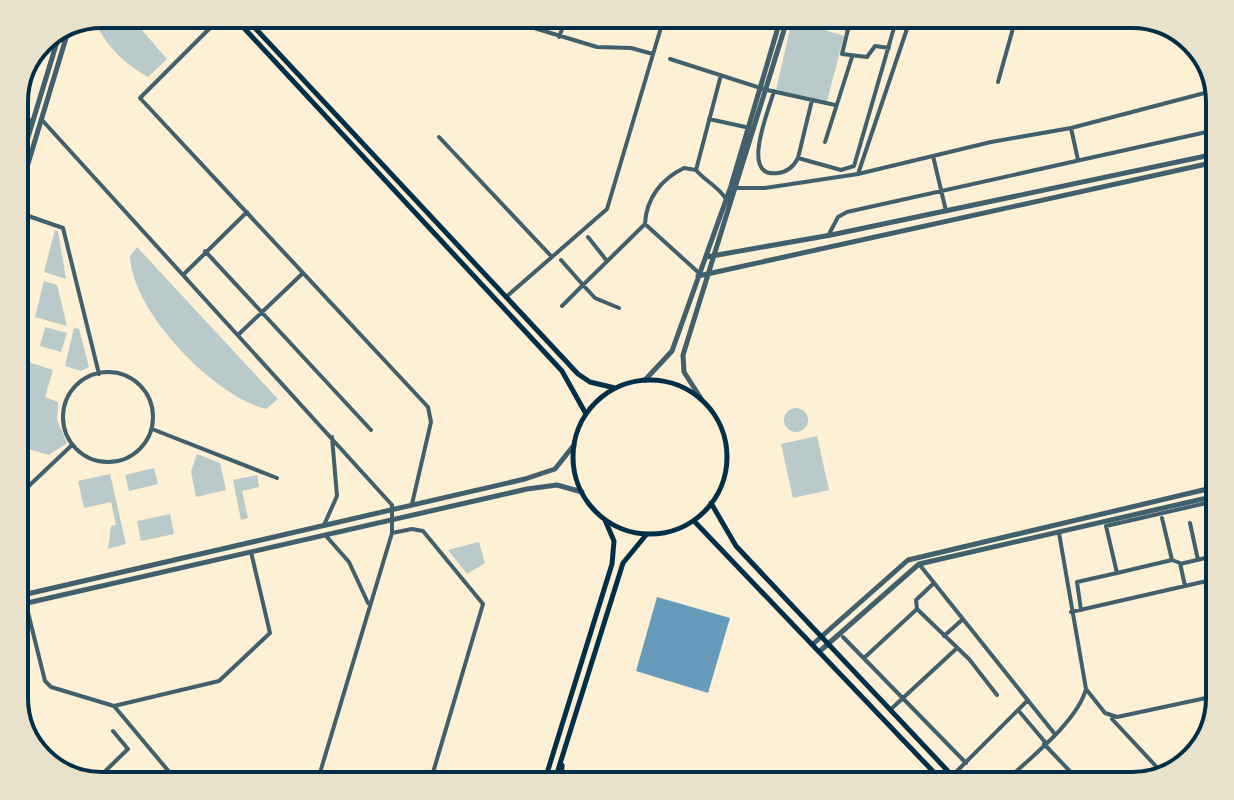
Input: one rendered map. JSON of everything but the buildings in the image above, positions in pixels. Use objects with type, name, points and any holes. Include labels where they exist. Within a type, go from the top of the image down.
[{"type":"main road","points":[[244,28],[562,371],[586,414]]},
{"type":"main road","points":[[255,28],[578,374],[590,382],[615,388]]},
{"type":"main road","points":[[547,772],[612,564],[614,541],[605,519],[582,492],[574,464],[574,445],[586,414],[615,388],[645,380],[672,383],[702,400],[721,428],[727,450],[722,483],[711,503],[694,521],[671,531],[647,534],[625,530],[605,519]]},
{"type":"main road","points":[[711,503],[736,546],[948,772]]},
{"type":"main road","points":[[694,521],[934,772]]},
{"type":"main road","points":[[557,772],[623,563],[632,547],[647,534]]},
{"type":"main road","points":[[561,760],[561,772]]},
{"type":"street","points":[[210,28],[140,98],[428,407],[431,422],[412,504]]},
{"type":"street","points":[[531,28],[597,47],[631,48],[653,54]]},
{"type":"street","points":[[559,37],[563,28]]},
{"type":"street","points":[[506,297],[607,209],[661,28]]},
{"type":"street","points":[[764,89],[779,28]]},
{"type":"street","points":[[702,400],[684,372],[683,355],[784,28]]},
{"type":"street","points":[[845,28],[848,29],[842,54],[867,57],[875,46],[889,48]]},
{"type":"street","points":[[798,158],[841,170],[854,166],[894,28]]},
{"type":"street","points":[[858,174],[907,28]]},
{"type":"street","points":[[998,82],[1013,28]]},
{"type":"street","points":[[28,163],[66,38]]},
{"type":"street","points":[[28,137],[56,44]]},
{"type":"street","points":[[825,142],[852,57]]},
{"type":"street","points":[[670,59],[764,89],[835,105]]},
{"type":"street","points":[[696,170],[721,75]]},
{"type":"street","points":[[774,91],[757,152],[762,171],[776,174],[793,166],[798,158],[812,100]]},
{"type":"street","points":[[738,188],[765,188],[858,174],[1071,128],[1205,93]]},
{"type":"street","points":[[28,122],[41,119]]},
{"type":"street","points":[[41,119],[388,498],[394,514],[392,533],[320,772]]},
{"type":"street","points":[[709,119],[752,129]]},
{"type":"street","points":[[1071,128],[1078,160]]},
{"type":"street","points":[[645,380],[672,351],[698,274],[729,201],[738,188],[752,129]]},
{"type":"street","points":[[828,236],[838,217],[847,212],[1206,132]]},
{"type":"street","points":[[439,137],[552,257]]},
{"type":"street","points":[[933,156],[946,211]]},
{"type":"street","points":[[706,257],[828,236],[1206,156]]},
{"type":"street","points":[[645,224],[698,274],[710,275],[1206,164]]},
{"type":"street","points":[[562,306],[645,224],[646,209],[662,184],[684,168],[696,170],[702,178],[721,188],[729,201]]},
{"type":"street","points":[[185,273],[247,212]]},
{"type":"street","points":[[28,215],[63,228],[99,374]]},
{"type":"street","points":[[588,237],[607,261]]},
{"type":"street","points":[[205,251],[371,430]]},
{"type":"street","points":[[561,260],[595,298],[619,308]]},
{"type":"street","points":[[239,334],[303,273]]},
{"type":"street","points":[[99,374],[119,374],[142,388],[152,407],[152,429],[140,450],[114,463],[90,459],[72,445],[65,431],[66,401],[82,381],[99,374]]},
{"type":"street","points":[[152,429],[277,478]]},
{"type":"street","points":[[323,527],[337,496],[332,436]]},
{"type":"street","points":[[28,487],[72,445]]},
{"type":"street","points":[[28,603],[327,537],[394,514],[412,504],[525,479],[555,469],[574,445]]},
{"type":"street","points":[[525,479],[527,489]]},
{"type":"street","points":[[28,594],[323,527],[527,489],[557,485],[582,492]]},
{"type":"street","points":[[813,644],[908,560],[1206,489]]},
{"type":"street","points":[[820,651],[919,564],[1206,498]]},
{"type":"street","points":[[1117,573],[1106,526],[1206,503]]},
{"type":"street","points":[[1162,518],[1172,560]]},
{"type":"street","points":[[1190,523],[1198,560]]},
{"type":"street","points":[[392,533],[423,531],[483,604],[433,772]]},
{"type":"street","points":[[1015,772],[1082,702],[1086,689],[1059,533]]},
{"type":"street","points":[[327,537],[349,562],[369,606]]},
{"type":"street","points":[[28,611],[45,681],[51,687],[114,706],[223,679],[270,633],[251,552]]},
{"type":"street","points":[[1081,610],[1077,582],[1172,560],[1180,564],[1206,558]]},
{"type":"street","points":[[919,564],[1054,733]]},
{"type":"street","points":[[1180,564],[1185,586]]},
{"type":"street","points":[[1071,612],[1206,581]]},
{"type":"street","points":[[934,583],[916,600],[917,609],[957,648],[997,695]]},
{"type":"street","points":[[864,658],[917,609]]},
{"type":"street","points":[[944,636],[963,619]]},
{"type":"street","points":[[843,637],[966,763]]},
{"type":"street","points":[[890,710],[957,648]]},
{"type":"street","points":[[1086,689],[1157,767]]},
{"type":"street","points":[[1110,717],[1206,698]]},
{"type":"street","points":[[956,772],[1028,700]]},
{"type":"street","points":[[114,706],[169,772]]},
{"type":"street","points":[[1018,710],[1071,772]]},
{"type":"street","points":[[104,772],[128,749],[113,731]]},
{"type":"shaded area","points":[[99,28],[140,28],[167,59],[148,77],[115,52]]},
{"type":"shaded area","points":[[790,28],[818,28],[844,36],[826,105],[776,90]]},
{"type":"shaded area","points":[[55,230],[58,231],[66,279],[44,272]]},
{"type":"shaded area","points":[[137,247],[278,399],[266,409],[245,401],[201,370],[179,349],[160,326],[134,278],[130,256]]},
{"type":"shaded area","points":[[44,281],[57,285],[67,326],[35,317]]},
{"type":"shaded area","points":[[45,327],[67,333],[61,352],[40,346]]},
{"type":"shaded area","points":[[74,328],[79,329],[89,367],[81,371],[65,366]]},
{"type":"shaded area","points":[[28,362],[53,370],[45,397],[58,402],[57,420],[67,443],[49,455],[28,449]]},
{"type":"shaded area","points":[[796,408],[805,411],[808,420],[805,429],[796,432],[787,429],[784,420],[787,411]]},
{"type":"shaded area","points":[[817,436],[829,490],[793,498],[781,444]]},
{"type":"shaded area","points":[[197,454],[220,463],[226,490],[196,497],[191,471]]},
{"type":"shaded area","points":[[154,468],[158,484],[129,491],[125,475]]},
{"type":"shaded area","points":[[110,474],[126,544],[108,549],[111,526],[116,525],[111,502],[84,508],[78,481]]},
{"type":"shaded area","points":[[257,475],[259,487],[242,491],[248,518],[241,520],[233,480]]},
{"type":"shaded area","points":[[170,514],[174,534],[141,541],[137,521]]},
{"type":"shaded area","points":[[479,542],[485,563],[467,574],[448,550]]},
{"type":"water","points":[[657,597],[730,618],[708,693],[636,671]]}]
